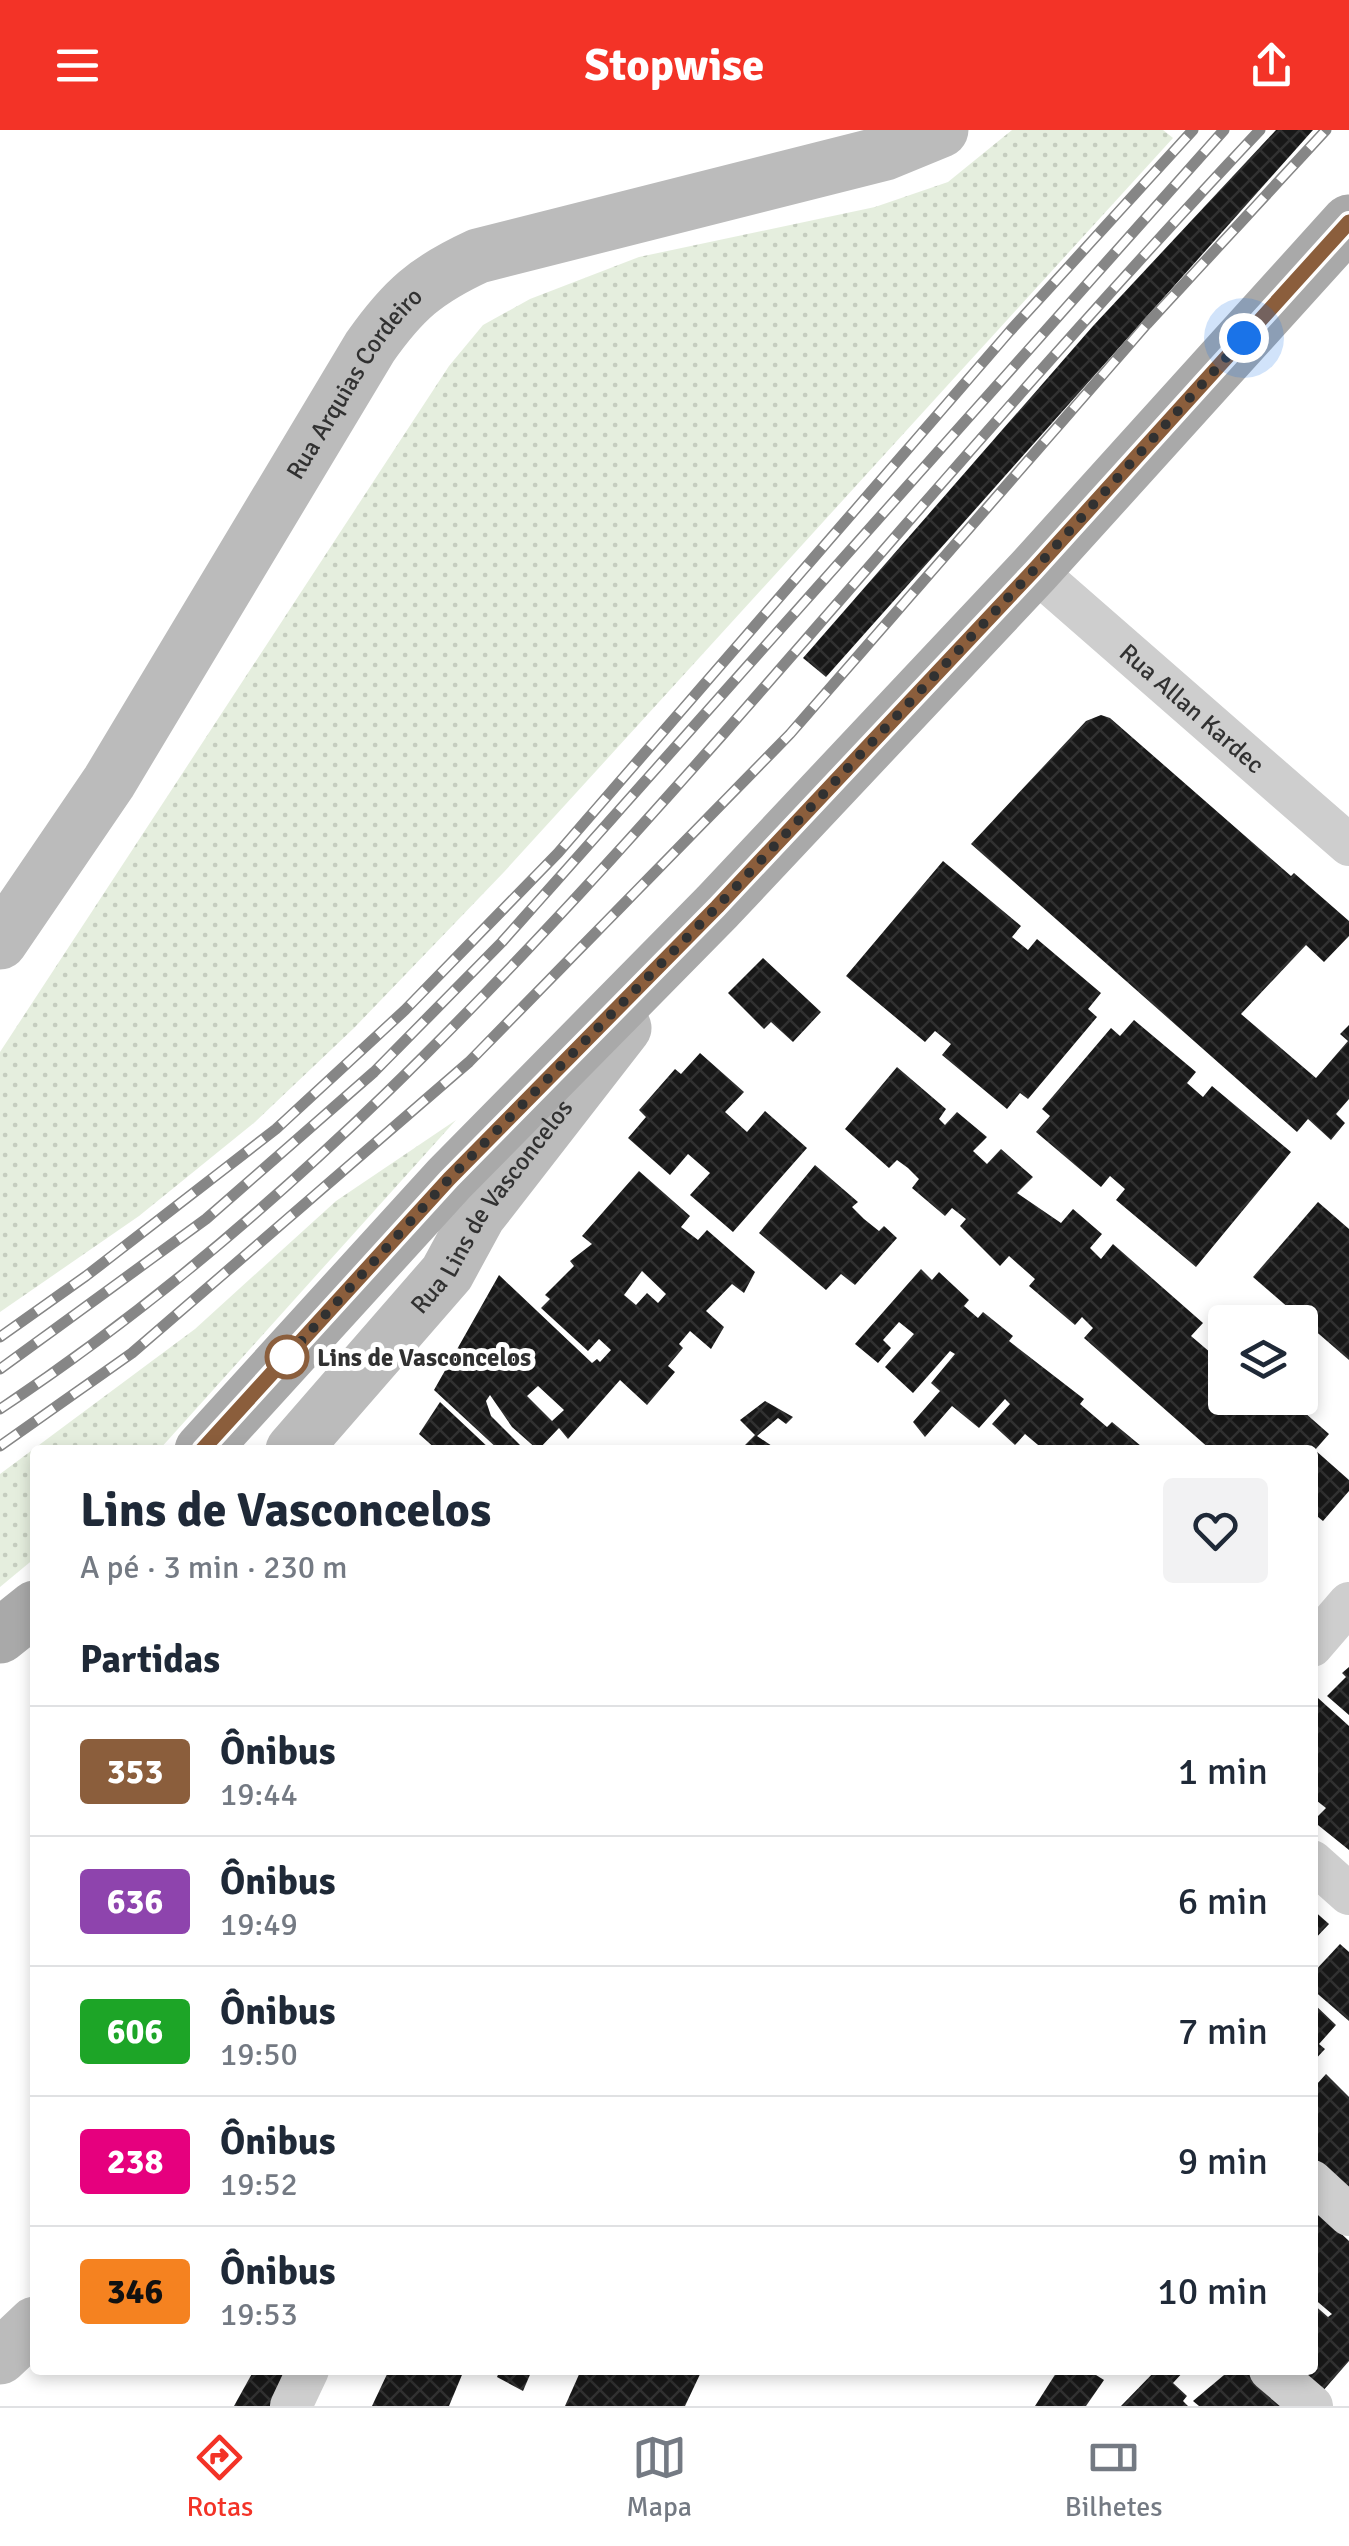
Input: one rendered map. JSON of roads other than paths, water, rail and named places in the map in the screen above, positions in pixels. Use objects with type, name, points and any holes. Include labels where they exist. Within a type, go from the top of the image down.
[{"type":"main road","name":"Rua Arquias Cordeiro","points":[[0,942],[108,782],[370,347],[394,312],[431,278],[478,256],[886,153],[941,130]]},
{"type":"main road","points":[[207,1445],[449,1179],[717,907],[1034,570],[1349,222]]},
{"type":"main road","name":"Rua Lins de Vasconcelos","points":[[297,1445],[447,1273],[478,1216],[717,907]]},
{"type":"main road","points":[[0,1636],[30,1612]]},
{"type":"main road","points":[[0,2357],[30,2329]]},
{"type":"street","name":"Rua Allan Kardec","points":[[1034,570],[1349,845]]},
{"type":"street","points":[[1318,1639],[1348,1605]]},
{"type":"street","points":[[1318,1866],[1349,1894]]},
{"type":"street","points":[[1318,2187],[1349,2214]]},
{"type":"street","points":[[291,2406],[306,2375]]},
{"type":"street","points":[[1276,2375],[1312,2406]]},
{"type":"railway","points":[[0,1337],[86,1276],[276,1129],[405,1010],[558,853],[1010,331],[1193,130]]},
{"type":"railway","points":[[0,1369],[206,1219],[374,1072],[502,942],[1224,130]]},
{"type":"railway","points":[[0,1409],[102,1337],[200,1260],[294,1179],[473,1007],[642,825],[1057,353],[1260,130]]},
{"type":"railway","points":[[0,1446],[132,1353],[469,1062],[790,734],[1147,324],[1326,130]]},
{"type":"place","name":"Lins de Vasconcelos","points":[[287,1357]]}]
